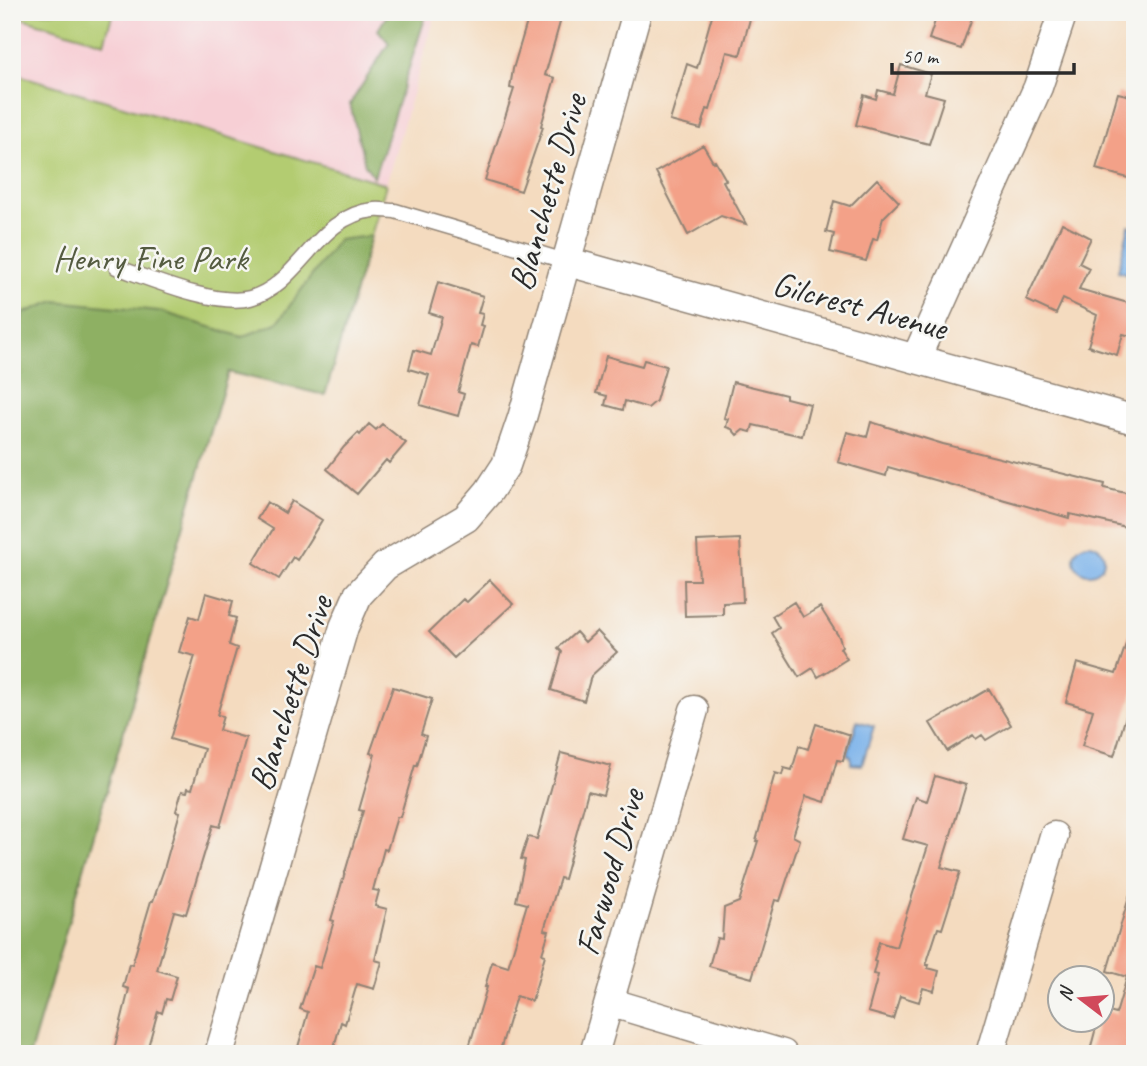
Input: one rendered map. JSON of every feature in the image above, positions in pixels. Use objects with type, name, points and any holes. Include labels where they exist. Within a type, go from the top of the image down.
[{"type":"street","name":"Blanchette Drive","points":[[219,1054],[344,627],[358,595],[385,566],[466,518],[506,465],[522,418],[637,12]]},
{"type":"street","points":[[916,358],[1038,87],[1063,12]]},
{"type":"street","name":"Gilcrest Avenue","points":[[565,261],[1135,420]]},
{"type":"street","name":"Farwood Drive","points":[[594,1054],[694,710]]},
{"type":"street","points":[[990,1054],[1054,836]]},
{"type":"street","points":[[609,1002],[783,1054]]},
{"type":"lane","points":[[116,267],[205,295],[249,299],[281,281],[321,237],[345,220],[372,210],[395,211],[565,261]]},
{"type":"shaded area","points":[[12,12],[436,12],[386,184],[12,73]]},
{"type":"green space","points":[[12,12],[113,12],[104,43],[12,15]]},
{"type":"green space","points":[[389,12],[427,12],[374,177],[365,165],[350,104],[389,43],[378,30]]},
{"type":"green space","name":"Henry Fine Park","points":[[12,73],[386,184],[325,395],[228,372],[30,1054],[12,1054]]},
{"type":"green space","name":"Henry Fine Park","points":[[371,236],[325,395],[228,372],[30,1054],[12,1054],[12,336],[24,313],[55,301],[159,311],[242,337],[277,323],[338,240]]},
{"type":"water","points":[[1129,226],[1135,228],[1135,276],[1118,271]]},
{"type":"water","points":[[1089,544],[1100,548],[1104,559],[1100,570],[1089,574],[1078,570],[1074,559],[1078,548]]},
{"type":"water","points":[[857,721],[874,726],[862,765],[851,764],[851,757],[847,755]]},
{"type":"building","points":[[530,12],[563,12],[545,75],[555,78],[541,126],[543,127],[521,191],[485,180],[514,89],[510,88],[513,69]]},
{"type":"building","points":[[713,12],[752,12],[740,55],[727,52],[710,110],[707,109],[701,129],[670,121],[687,64],[697,68]]},
{"type":"building","points":[[938,12],[974,12],[961,49],[929,39]]},
{"type":"building","points":[[901,65],[931,74],[925,93],[944,98],[929,144],[856,125],[864,95],[876,99],[878,90],[893,94]]},
{"type":"building","points":[[1118,93],[1135,97],[1135,180],[1096,169]]},
{"type":"building","points":[[703,145],[726,180],[723,181],[746,224],[721,216],[688,235],[656,172]]},
{"type":"building","points":[[877,179],[899,202],[883,218],[877,240],[873,239],[866,261],[830,252],[834,234],[826,232],[834,201],[850,206]]},
{"type":"building","points":[[1062,223],[1091,238],[1079,263],[1089,268],[1079,289],[1135,305],[1135,337],[1123,334],[1117,355],[1088,346],[1097,315],[1063,299],[1056,314],[1026,300]]},
{"type":"building","points":[[438,282],[483,296],[478,313],[483,314],[480,325],[484,326],[478,347],[471,345],[458,392],[464,394],[458,416],[420,405],[429,375],[409,369],[414,350],[431,355],[442,317],[429,313]]},
{"type":"building","points":[[606,356],[642,366],[644,360],[666,366],[656,401],[648,408],[625,401],[623,410],[605,405],[607,396],[596,393]]},
{"type":"building","points":[[733,382],[810,404],[802,436],[753,425],[751,432],[743,430],[737,435],[726,427],[728,419],[724,418]]},
{"type":"building","points":[[871,422],[943,444],[1105,484],[1104,488],[1134,495],[1126,527],[1070,514],[1069,518],[888,467],[886,476],[838,462],[847,432],[867,437]]},
{"type":"building","points":[[369,424],[376,430],[382,424],[406,443],[389,463],[386,460],[357,494],[327,469],[344,447]]},
{"type":"building","points":[[292,501],[322,520],[297,560],[293,557],[279,579],[253,563],[273,529],[257,519],[267,502],[285,513]]},
{"type":"building","points":[[740,539],[743,602],[723,603],[723,615],[685,616],[684,580],[699,580],[697,541]]},
{"type":"building","points":[[490,580],[513,604],[454,658],[429,632],[463,599],[467,602]]},
{"type":"building","points":[[206,593],[233,601],[229,616],[236,618],[229,645],[237,648],[217,715],[223,716],[219,730],[246,738],[220,827],[213,825],[186,914],[174,911],[157,970],[177,976],[170,1000],[166,999],[162,1013],[158,1011],[146,1054],[113,1054],[129,989],[123,987],[129,964],[132,965],[151,901],[164,869],[180,812],[176,811],[182,791],[192,789],[204,749],[170,739],[195,656],[179,652],[190,616],[199,619]]},
{"type":"building","points":[[794,602],[803,617],[820,607],[839,637],[842,646],[840,648],[847,659],[818,677],[813,668],[799,677],[772,633],[779,628],[772,616]]},
{"type":"building","points":[[1131,629],[1135,630],[1135,686],[1114,756],[1082,746],[1093,710],[1066,702],[1077,663],[1116,674]]},
{"type":"building","points":[[597,631],[617,652],[591,676],[584,701],[551,690],[562,652],[558,648],[576,632],[585,642]]},
{"type":"building","points":[[393,687],[432,699],[421,734],[426,736],[417,766],[415,765],[387,850],[384,849],[373,890],[379,891],[375,906],[387,909],[375,960],[382,962],[374,989],[357,984],[345,1024],[341,1022],[332,1054],[296,1054],[308,1012],[300,1009],[314,966],[320,968],[334,921],[331,920],[363,811],[359,810],[375,754],[370,753]]},
{"type":"building","points":[[989,689],[1011,725],[986,740],[982,735],[976,739],[973,735],[947,751],[930,723]]},
{"type":"building","points":[[816,724],[850,735],[843,761],[837,760],[825,802],[806,796],[793,836],[800,840],[780,901],[775,900],[752,978],[709,966],[717,938],[722,939],[724,908],[739,902],[775,773],[782,775],[784,768],[792,770],[799,746],[808,749]]},
{"type":"building","points":[[561,753],[611,766],[603,795],[588,791],[564,879],[560,878],[544,930],[549,931],[542,954],[545,955],[532,1001],[516,996],[499,1054],[467,1054],[492,962],[508,967],[527,904],[516,901],[525,860],[521,859],[528,837],[537,839]]},
{"type":"building","points":[[935,776],[966,785],[941,867],[960,872],[942,929],[938,928],[926,965],[939,971],[934,991],[923,988],[919,1002],[900,996],[893,1019],[868,1012],[878,975],[873,974],[874,961],[879,942],[896,947],[928,846],[903,839],[916,797],[927,801]]},
{"type":"building","points":[[1130,894],[1135,894],[1135,1054],[1089,1054],[1094,1034],[1116,1034],[1116,1014],[1127,977],[1116,974],[1116,964],[1109,964]]}]
